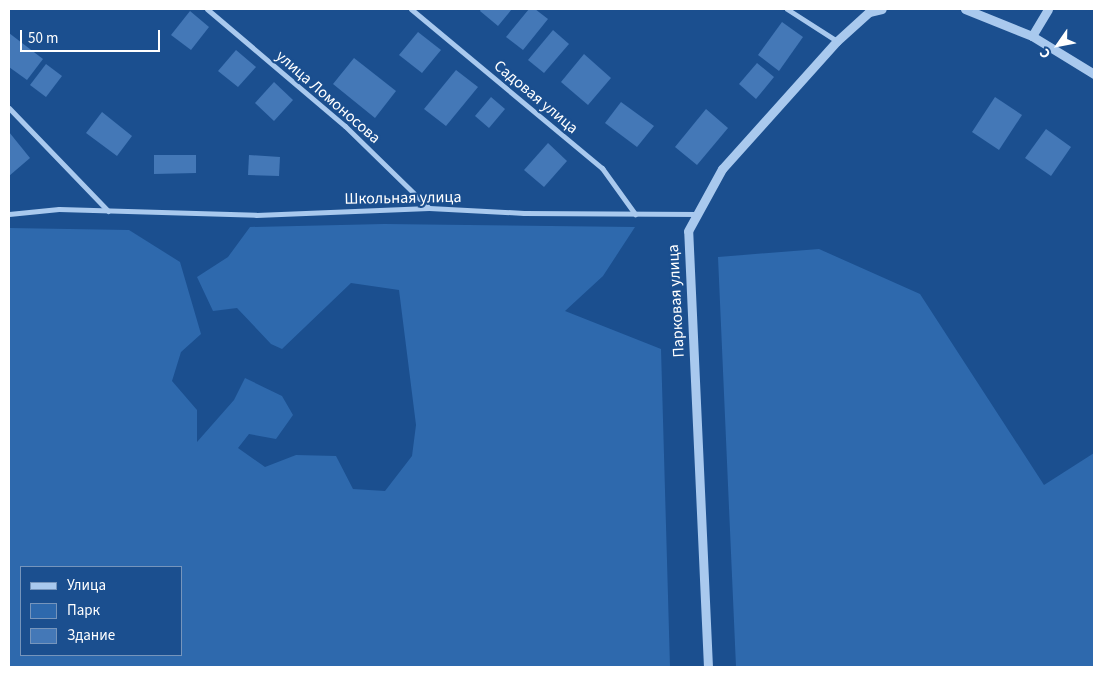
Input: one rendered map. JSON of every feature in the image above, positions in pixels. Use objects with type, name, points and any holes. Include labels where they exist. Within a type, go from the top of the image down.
[{"type":"street","name":"улица Ломоносова","points":[[207,9],[345,126],[429,208]]},
{"type":"street","name":"Садовая улица","points":[[411,9],[602,168],[635,214]]},
{"type":"street","points":[[787,9],[837,41]]},
{"type":"street","name":"Парковая улица","points":[[708,667],[688,231],[722,169],[837,41],[869,12],[882,9]]},
{"type":"street","points":[[965,9],[1032,36],[1094,74]]},
{"type":"street","points":[[1032,36],[1048,9]]},
{"type":"street","points":[[9,108],[108,211]]},
{"type":"street","name":"Школьная улица","points":[[9,214],[59,209],[256,215],[429,208],[524,213],[698,214]]},
{"type":"green space","points":[[384,224],[635,227],[603,276],[565,311],[661,349],[670,667],[9,667],[9,228],[129,230],[180,262],[201,334],[181,352],[172,381],[197,410],[197,442],[234,400],[245,378],[282,396],[293,415],[276,439],[249,434],[238,448],[265,467],[296,455],[336,456],[353,489],[385,491],[412,456],[416,425],[399,290],[351,283],[282,349],[271,344],[237,308],[213,311],[197,277],[228,257],[250,227]]},
{"type":"green space","points":[[819,249],[920,294],[1044,485],[1094,453],[1094,667],[736,667],[718,257]]},
{"type":"building","points":[[481,9],[512,9],[498,26],[480,11]]},
{"type":"building","points":[[529,9],[535,9],[548,19],[523,50],[506,37]]},
{"type":"building","points":[[190,11],[209,27],[191,50],[171,35]]},
{"type":"building","points":[[782,22],[803,37],[779,71],[758,55]]},
{"type":"building","points":[[553,30],[569,44],[544,73],[528,60]]},
{"type":"building","points":[[418,32],[441,50],[422,73],[399,55]]},
{"type":"building","points":[[9,33],[43,59],[27,80],[9,67]]},
{"type":"building","points":[[236,50],[256,67],[238,87],[218,71]]},
{"type":"building","points":[[584,54],[611,78],[588,105],[561,82]]},
{"type":"building","points":[[354,58],[396,91],[375,118],[333,84]]},
{"type":"building","points":[[757,63],[774,77],[756,99],[739,84]]},
{"type":"building","points":[[46,64],[62,76],[46,97],[30,85]]},
{"type":"building","points":[[456,70],[478,87],[446,126],[424,109]]},
{"type":"building","points":[[274,82],[293,100],[274,121],[255,103]]},
{"type":"building","points":[[491,97],[505,109],[489,128],[475,116]]},
{"type":"building","points":[[995,97],[1022,115],[999,150],[972,132]]},
{"type":"building","points":[[621,102],[654,126],[637,147],[605,123]]},
{"type":"building","points":[[706,109],[728,128],[697,165],[675,147]]},
{"type":"building","points":[[102,112],[132,136],[117,156],[86,133]]},
{"type":"building","points":[[1046,129],[1071,147],[1051,176],[1025,158]]},
{"type":"building","points":[[9,132],[30,158],[9,176]]},
{"type":"building","points":[[548,143],[567,161],[544,187],[524,170]]},
{"type":"building","points":[[154,155],[196,155],[196,173],[154,174]]},
{"type":"building","points":[[249,155],[280,157],[279,176],[248,175]]}]
